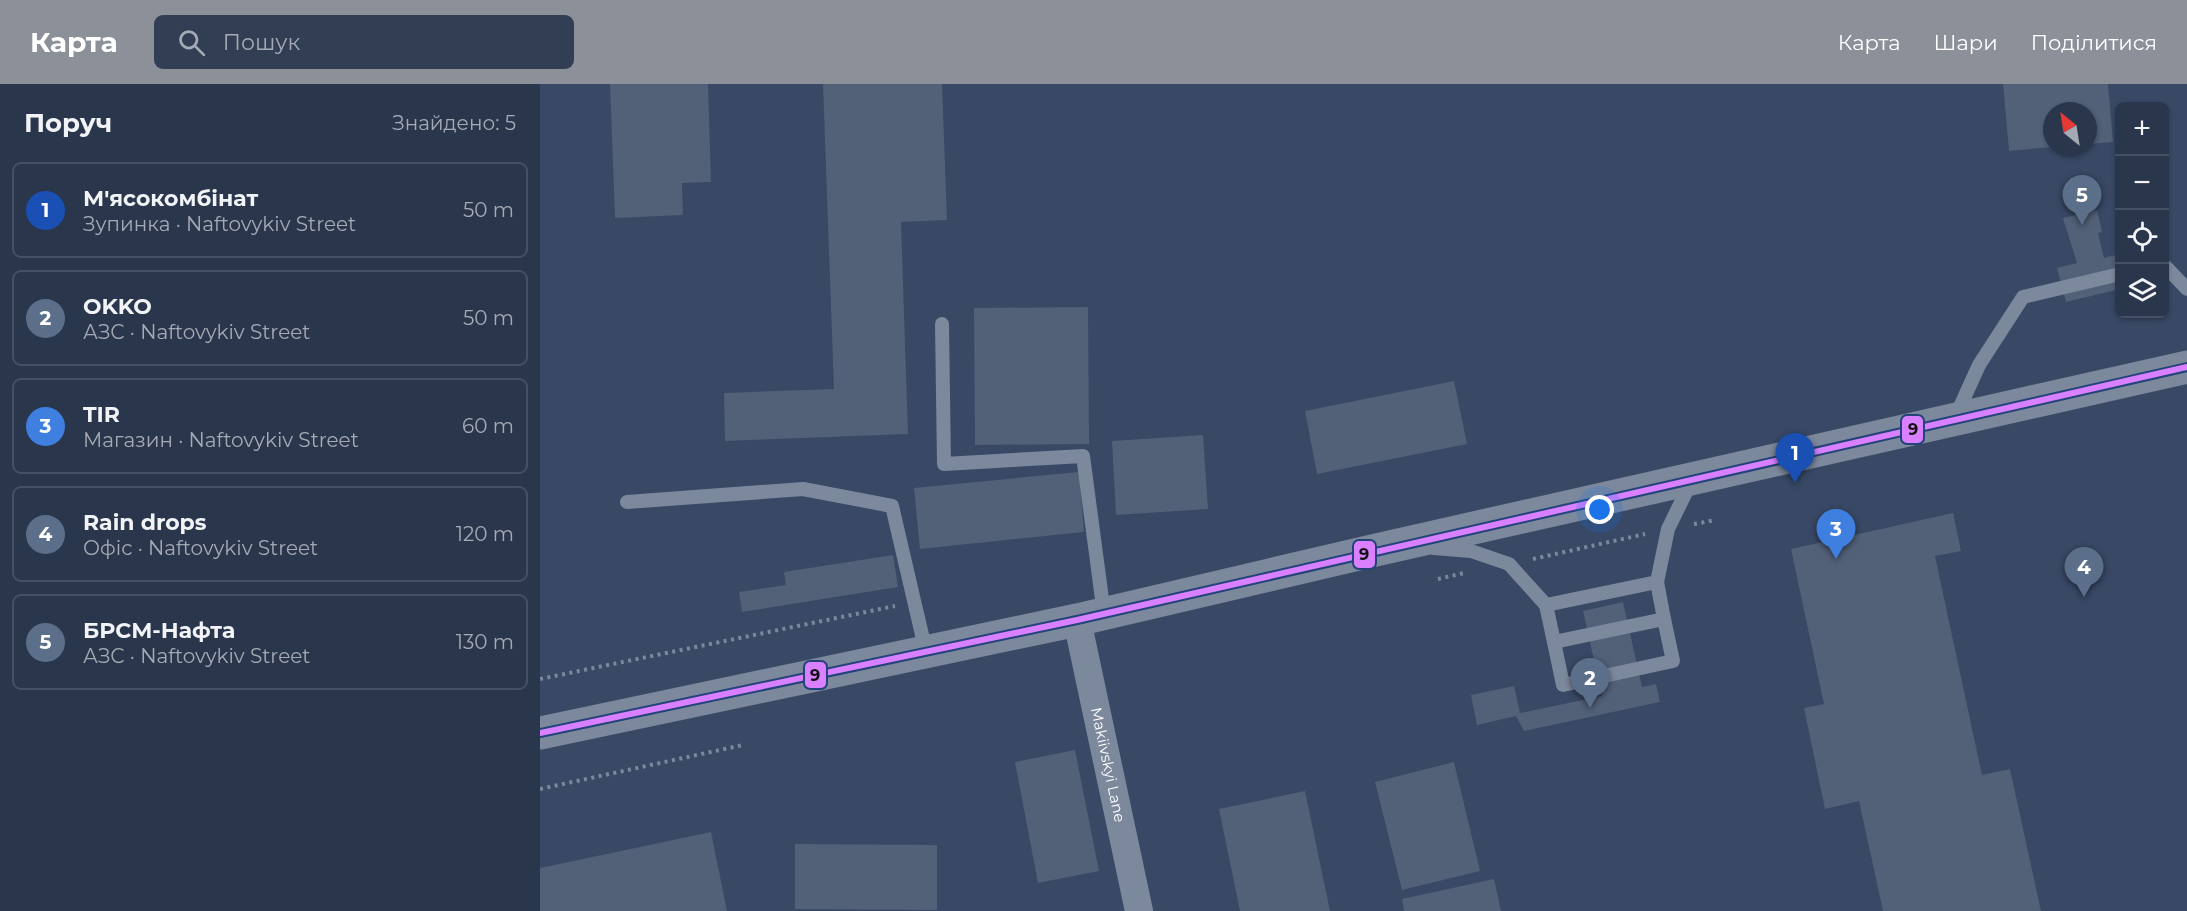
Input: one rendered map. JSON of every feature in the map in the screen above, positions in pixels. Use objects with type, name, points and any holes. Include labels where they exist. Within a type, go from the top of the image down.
[{"type":"street","points":[[540,733],[1090,617],[2187,368]]},
{"type":"street","name":"Makiivskyi Lane","points":[[1090,617],[1139,911]]},
{"type":"lane","points":[[2169,270],[2187,289]]},
{"type":"lane","points":[[1955,419],[1979,365],[2023,297],[2115,275]]},
{"type":"lane","points":[[942,324],[945,464],[1083,456],[1090,617]]},
{"type":"lane","points":[[1396,546],[1471,551],[1509,564],[1546,605],[1563,685],[1672,661],[1657,582],[1668,530],[1692,479]]},
{"type":"lane","points":[[627,502],[803,489],[892,506],[926,652]]},
{"type":"lane","points":[[1546,605],[1657,582]]},
{"type":"lane","points":[[1554,642],[1664,619]]},
{"type":"path","points":[[1438,579],[1716,520]]},
{"type":"path","points":[[540,679],[915,602]]},
{"type":"path","points":[[540,789],[743,746]]},
{"type":"building","points":[[610,84],[708,84],[711,182],[682,183],[683,215],[615,218]]},
{"type":"building","points":[[823,84],[942,84],[947,220],[901,222],[908,434],[725,441],[724,393],[834,389]]},
{"type":"building","points":[[2003,84],[2108,84],[2113,142],[2097,143],[2097,102],[2043,102],[2043,148],[2009,151]]},
{"type":"building","points":[[2097,210],[2102,232],[2098,233],[2104,258],[2115,255],[2115,290],[2066,302],[2057,268],[2077,263],[2063,218]]},
{"type":"building","points":[[1088,307],[1089,444],[975,445],[974,308]]},
{"type":"building","points":[[1454,381],[1467,444],[1317,474],[1305,411]]},
{"type":"building","points":[[1203,435],[1208,509],[1116,515],[1112,441]]},
{"type":"building","points":[[1079,472],[1084,532],[920,549],[914,488]]},
{"type":"building","points":[[1953,513],[1961,551],[1935,556],[1982,775],[2010,769],[2041,911],[1883,911],[1859,801],[1825,809],[1804,708],[1824,704],[1791,549]]},
{"type":"building","points":[[893,555],[898,587],[742,612],[739,592],[786,585],[784,572]]},
{"type":"building","points":[[1623,602],[1642,687],[1656,684],[1660,702],[1524,731],[1516,716],[1477,725],[1471,695],[1514,686],[1520,713],[1602,696],[1583,611]]},
{"type":"building","points":[[1075,750],[1099,871],[1038,883],[1015,762]]},
{"type":"building","points":[[1454,762],[1480,871],[1402,890],[1375,782]]},
{"type":"building","points":[[1305,791],[1330,911],[1240,911],[1219,809]]},
{"type":"building","points":[[711,832],[727,911],[540,911],[540,868]]},
{"type":"building","points":[[795,844],[937,845],[937,910],[795,909]]},
{"type":"building","points":[[1494,879],[1501,911],[1404,911],[1402,899]]},
{"type":"transit line","name":"9","points":[[540,733],[1077,620],[2187,367]]},
{"type":"place","name":"БРСМ-Нафта","points":[[2082,225]]},
{"type":"place","name":"М'ясокомбінат","points":[[1795,483]]},
{"type":"place","name":"TIR","points":[[1836,559]]},
{"type":"place","name":"Rain drops","points":[[2084,597]]},
{"type":"place","name":"OKKO","points":[[1590,708]]}]
